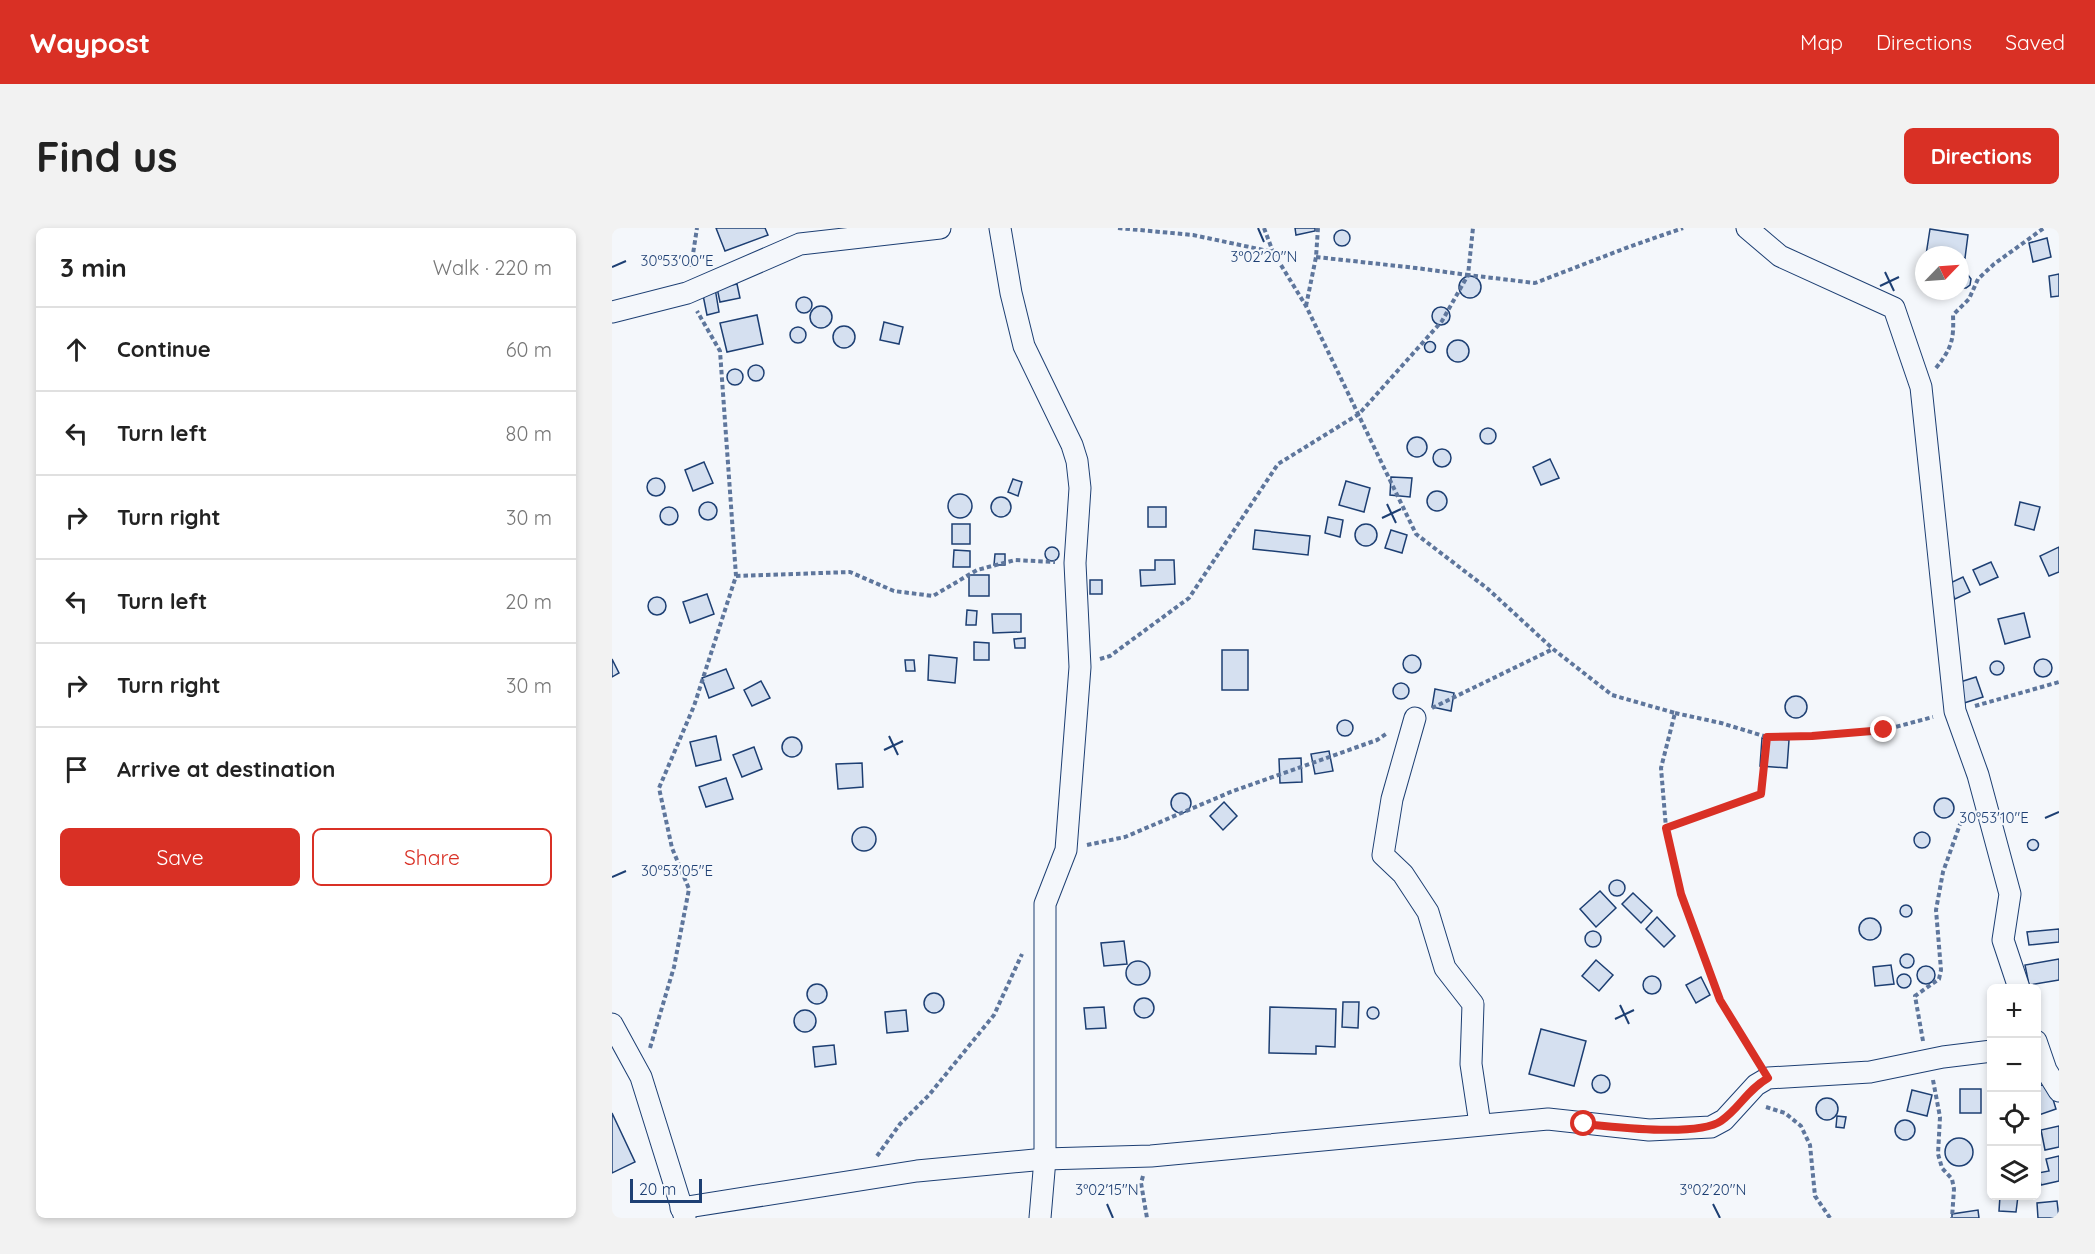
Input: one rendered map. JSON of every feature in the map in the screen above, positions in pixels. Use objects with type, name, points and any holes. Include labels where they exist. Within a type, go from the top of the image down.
[{"type":"street","points":[[612,312],[687,293],[800,244],[940,228]]},
{"type":"street","points":[[1000,228],[1011,293],[1024,346],[1072,445],[1077,461],[1080,488],[1075,563],[1080,667],[1066,850],[1045,904],[1045,1159],[1040,1218]]},
{"type":"street","points":[[1747,228],[1780,256],[1894,308],[1921,387],[1955,711],[1978,775],[2010,894],[2003,940],[2018,984]]},
{"type":"street","points":[[1415,718],[1392,800],[1383,855],[1403,874],[1428,912],[1445,968],[1473,1004],[1471,1064],[1480,1125]]},
{"type":"street","points":[[612,1024],[641,1077],[684,1215],[917,1171],[1045,1159],[1151,1156],[1548,1119],[1649,1130],[1711,1127],[1724,1120],[1756,1085],[1768,1078],[1870,1072],[1927,1060],[1987,1052]]},
{"type":"street","points":[[2041,1067],[2059,1091]]},
{"type":"path","points":[[641,1077],[674,967],[689,889],[672,848],[659,788],[694,706],[735,576],[720,351],[687,293],[697,228]]},
{"type":"path","points":[[1118,228],[1193,235],[1273,252]]},
{"type":"path","points":[[1264,228],[1273,252],[1306,306],[1416,534],[1488,590],[1553,649],[1612,695],[1767,737],[1812,736],[1884,730],[2059,682]]},
{"type":"path","points":[[1306,306],[1316,257],[1318,228]]},
{"type":"path","points":[[1080,667],[1110,656],[1190,598],[1278,464],[1359,414],[1442,321],[1468,276],[1473,228]]},
{"type":"path","points":[[1316,257],[1534,284],[1683,228]]},
{"type":"path","points":[[1921,387],[1944,358],[1954,338],[1953,315],[1969,299],[1978,279],[1994,264],[2044,228]]},
{"type":"path","points":[[735,576],[850,572],[894,591],[933,596],[977,570],[1015,560],[1075,563]]},
{"type":"path","points":[[1066,850],[1125,837],[1233,791],[1377,740],[1415,718],[1553,649]]},
{"type":"path","points":[[1675,713],[1660,768],[1666,828],[1681,894],[1720,1000],[1768,1078]]},
{"type":"path","points":[[1666,828],[1761,794],[1767,737]]},
{"type":"path","points":[[1952,1218],[1954,1189],[1952,1179],[1942,1168],[1938,1154],[1940,1117],[1937,1096],[1915,1008],[1915,996],[1939,979],[1941,970],[1936,910],[1943,872],[1978,775]]},
{"type":"path","points":[[859,1181],[900,1124],[929,1095],[994,1016],[1026,945]]},
{"type":"path","points":[[1765,1107],[1785,1113],[1801,1126],[1810,1144],[1815,1196],[1830,1218]]},
{"type":"path","points":[[1147,1218],[1140,1183],[1151,1156]]},
{"type":"building","points":[[716,228],[765,228],[768,235],[725,251]]},
{"type":"building","points":[[1295,228],[1315,228],[1315,231],[1296,235]]},
{"type":"building","points":[[1930,229],[1968,235],[1967,246],[1927,246]]},
{"type":"building","points":[[1339,230],[1345,230],[1350,238],[1348,244],[1339,246],[1334,241],[1334,235]]},
{"type":"building","points":[[2047,238],[2051,257],[2033,262],[2029,243]]},
{"type":"building","points":[[2059,274],[2059,296],[2051,297],[2049,276]]},
{"type":"building","points":[[1470,276],[1478,279],[1481,287],[1478,295],[1470,298],[1462,295],[1459,287],[1462,279]]},
{"type":"building","points":[[737,284],[740,298],[720,302],[717,288]]},
{"type":"building","points":[[715,288],[719,312],[707,315],[702,290]]},
{"type":"building","points":[[804,297],[812,305],[804,313],[796,305]]},
{"type":"building","points":[[821,306],[829,309],[832,317],[829,325],[821,328],[813,325],[810,317],[813,309]]},
{"type":"building","points":[[1441,307],[1447,310],[1450,316],[1447,322],[1441,325],[1435,322],[1432,316],[1435,310]]},
{"type":"building","points":[[757,315],[763,344],[727,352],[720,323]]},
{"type":"building","points":[[884,322],[903,327],[899,344],[880,340]]},
{"type":"building","points":[[844,326],[852,329],[855,337],[852,345],[844,348],[836,345],[833,337],[836,329]]},
{"type":"building","points":[[795,327],[801,327],[806,335],[804,341],[795,343],[790,338],[790,332]]},
{"type":"building","points":[[1458,340],[1468,347],[1469,351],[1462,361],[1458,362],[1448,355],[1447,351],[1454,341]]},
{"type":"building","points":[[1430,341],[1436,347],[1430,353],[1424,347]]},
{"type":"building","points":[[756,365],[764,373],[756,381],[748,373]]},
{"type":"building","points":[[735,369],[743,377],[735,385],[727,377]]},
{"type":"building","points":[[1485,428],[1491,428],[1496,436],[1494,442],[1485,444],[1480,439],[1480,433]]},
{"type":"building","points":[[1413,437],[1421,437],[1427,443],[1427,451],[1421,457],[1413,457],[1407,451],[1407,443]]},
{"type":"building","points":[[1442,449],[1448,452],[1451,458],[1448,464],[1442,467],[1436,464],[1433,458],[1436,452]]},
{"type":"building","points":[[1550,459],[1559,478],[1541,485],[1533,467]]},
{"type":"building","points":[[704,462],[713,483],[693,491],[685,470]]},
{"type":"building","points":[[1391,477],[1412,478],[1410,497],[1390,495]]},
{"type":"building","points":[[656,478],[662,481],[665,487],[662,493],[656,496],[650,493],[647,487],[650,481]]},
{"type":"building","points":[[1013,479],[1022,482],[1018,496],[1008,492]]},
{"type":"building","points":[[1346,481],[1370,488],[1364,512],[1339,505]]},
{"type":"building","points":[[1437,491],[1444,494],[1447,501],[1444,508],[1437,511],[1430,508],[1427,501],[1430,494]]},
{"type":"building","points":[[960,494],[965,495],[971,501],[971,511],[965,517],[960,518],[955,517],[949,511],[948,506],[949,501],[955,495]]},
{"type":"building","points":[[1001,497],[1008,500],[1011,507],[1008,514],[1001,517],[994,514],[991,507],[994,500]]},
{"type":"building","points":[[708,502],[714,505],[717,511],[714,517],[708,520],[702,517],[699,511],[702,505]]},
{"type":"building","points":[[2020,502],[2040,507],[2034,530],[2015,525]]},
{"type":"building","points":[[669,507],[675,510],[678,516],[675,522],[669,525],[663,522],[660,516],[663,510]]},
{"type":"building","points":[[1148,507],[1166,507],[1166,527],[1148,527]]},
{"type":"building","points":[[1328,517],[1343,520],[1340,537],[1325,533]]},
{"type":"building","points":[[952,524],[970,524],[970,544],[952,544]]},
{"type":"building","points":[[1362,524],[1370,524],[1377,531],[1377,539],[1370,546],[1362,546],[1355,539],[1355,531]]},
{"type":"building","points":[[1255,530],[1310,536],[1308,555],[1253,549]]},
{"type":"building","points":[[1391,530],[1407,535],[1402,553],[1385,548]]},
{"type":"building","points":[[1049,547],[1055,547],[1059,554],[1055,561],[1049,561],[1045,557],[1045,551]]},
{"type":"building","points":[[2059,547],[2059,572],[2049,576],[2040,556]]},
{"type":"building","points":[[954,550],[970,551],[970,567],[953,567]]},
{"type":"building","points":[[995,554],[1005,554],[1005,565],[994,565]]},
{"type":"building","points":[[1155,560],[1174,560],[1175,584],[1141,586],[1140,570],[1155,570]]},
{"type":"building","points":[[1991,562],[1998,577],[1980,585],[1973,570]]},
{"type":"building","points":[[969,575],[989,575],[989,596],[969,596]]},
{"type":"building","points":[[1963,577],[1970,592],[1955,599],[1948,584]]},
{"type":"building","points":[[1090,580],[1102,580],[1102,594],[1090,594]]},
{"type":"building","points":[[707,594],[714,614],[690,623],[683,602]]},
{"type":"building","points":[[657,597],[663,600],[666,606],[663,612],[657,615],[651,612],[648,606],[651,600]]},
{"type":"building","points":[[967,610],[977,611],[976,625],[966,625]]},
{"type":"building","points":[[2024,613],[2030,637],[2005,644],[1998,619]]},
{"type":"building","points":[[992,614],[1021,614],[1021,632],[993,633]]},
{"type":"building","points":[[1025,638],[1025,648],[1015,648],[1014,639]]},
{"type":"building","points":[[974,642],[989,643],[989,660],[974,660]]},
{"type":"building","points":[[1222,650],[1248,650],[1248,690],[1222,690]]},
{"type":"building","points":[[929,655],[957,658],[955,683],[928,680]]},
{"type":"building","points":[[1412,655],[1418,658],[1421,664],[1418,670],[1412,673],[1406,670],[1403,664],[1406,658]]},
{"type":"building","points":[[612,659],[619,673],[612,677]]},
{"type":"building","points":[[2043,659],[2049,662],[2052,668],[2049,674],[2043,677],[2037,674],[2034,668],[2037,662]]},
{"type":"building","points":[[905,660],[914,660],[915,671],[906,671]]},
{"type":"building","points":[[1997,661],[2002,663],[2004,668],[2002,673],[1997,675],[1992,673],[1990,668],[1992,663]]},
{"type":"building","points":[[726,669],[734,688],[709,698],[702,678]]},
{"type":"building","points":[[1976,677],[1983,697],[1964,703],[1957,683]]},
{"type":"building","points":[[761,681],[770,698],[752,706],[744,690]]},
{"type":"building","points":[[1398,683],[1404,683],[1409,691],[1407,697],[1398,699],[1393,694],[1393,688]]},
{"type":"building","points":[[1435,689],[1454,693],[1451,711],[1432,707]]},
{"type":"building","points":[[1796,696],[1804,699],[1807,707],[1804,715],[1796,718],[1788,715],[1785,707],[1788,699]]},
{"type":"building","points":[[1342,720],[1348,720],[1353,728],[1351,734],[1342,736],[1337,731],[1337,725]]},
{"type":"building","points":[[716,736],[721,760],[696,766],[690,742]]},
{"type":"building","points":[[792,737],[799,740],[802,747],[799,754],[792,757],[785,754],[782,747],[785,740]]},
{"type":"building","points":[[1762,738],[1789,740],[1787,768],[1760,766]]},
{"type":"building","points":[[754,747],[762,769],[742,777],[733,755]]},
{"type":"building","points":[[1329,751],[1333,771],[1315,774],[1311,754]]},
{"type":"building","points":[[1301,758],[1302,782],[1280,783],[1279,759]]},
{"type":"building","points":[[862,763],[863,787],[838,789],[836,764]]},
{"type":"building","points":[[726,778],[733,799],[706,807],[699,787]]},
{"type":"building","points":[[1181,793],[1188,796],[1191,803],[1188,810],[1181,813],[1174,810],[1171,803],[1174,796]]},
{"type":"building","points":[[1944,798],[1951,801],[1954,808],[1951,815],[1944,818],[1937,815],[1934,808],[1937,801]]},
{"type":"building","points":[[1224,802],[1237,816],[1223,830],[1210,816]]},
{"type":"building","points":[[864,827],[872,831],[876,839],[872,847],[864,851],[856,847],[852,839],[856,831]]},
{"type":"building","points":[[1919,832],[1925,832],[1930,840],[1928,846],[1919,848],[1914,843],[1914,837]]},
{"type":"building","points":[[2033,839],[2039,845],[2033,851],[2027,845]]},
{"type":"building","points":[[1614,880],[1620,880],[1625,888],[1623,894],[1614,896],[1609,891],[1609,885]]},
{"type":"building","points":[[1600,891],[1616,908],[1596,927],[1580,909]]},
{"type":"building","points":[[1633,893],[1652,911],[1641,923],[1622,904]]},
{"type":"building","points":[[1908,905],[1912,911],[1908,917],[1904,917],[1900,909]]},
{"type":"building","points":[[1657,917],[1675,936],[1664,947],[1646,929]]},
{"type":"building","points":[[1870,918],[1878,921],[1881,929],[1878,937],[1870,940],[1862,937],[1859,929],[1862,921]]},
{"type":"building","points":[[2059,929],[2059,942],[2029,945],[2027,932]]},
{"type":"building","points":[[1593,931],[1599,933],[1601,939],[1599,945],[1593,947],[1587,945],[1585,939],[1587,933]]},
{"type":"building","points":[[1124,941],[1127,964],[1104,966],[1101,943]]},
{"type":"building","points":[[1904,954],[1910,954],[1914,961],[1910,968],[1904,968],[1900,964],[1900,958]]},
{"type":"building","points":[[2059,959],[2059,980],[2029,984],[2025,965]]},
{"type":"building","points":[[1596,960],[1613,975],[1599,991],[1582,976]]},
{"type":"building","points":[[1138,961],[1143,962],[1149,968],[1149,978],[1143,984],[1138,985],[1133,984],[1127,978],[1126,973],[1127,968],[1133,962]]},
{"type":"building","points":[[1891,965],[1894,984],[1875,986],[1873,967]]},
{"type":"building","points":[[1926,966],[1932,969],[1935,975],[1932,981],[1926,984],[1920,981],[1917,975],[1920,969]]},
{"type":"building","points":[[1904,974],[1909,976],[1911,981],[1909,986],[1904,988],[1899,986],[1897,981],[1899,976]]},
{"type":"building","points":[[1652,976],[1658,979],[1661,985],[1658,991],[1652,994],[1646,991],[1643,985],[1646,979]]},
{"type":"building","points":[[1701,977],[1710,995],[1696,1003],[1686,985]]},
{"type":"building","points":[[817,984],[824,987],[827,994],[824,1001],[817,1004],[810,1001],[807,994],[810,987]]},
{"type":"building","points":[[934,993],[941,996],[944,1003],[941,1010],[934,1013],[927,1010],[924,1003],[927,996]]},
{"type":"building","points":[[1144,998],[1151,1001],[1154,1008],[1151,1015],[1144,1018],[1137,1015],[1134,1008],[1137,1001]]},
{"type":"building","points":[[1343,1002],[1359,1002],[1358,1028],[1342,1027]]},
{"type":"building","points":[[1104,1007],[1106,1028],[1086,1029],[1084,1008]]},
{"type":"building","points":[[1270,1007],[1336,1009],[1335,1047],[1316,1046],[1316,1054],[1269,1053]]},
{"type":"building","points":[[1375,1007],[1378,1008],[1378,1018],[1371,1019],[1368,1018],[1367,1011],[1368,1008]]},
{"type":"building","points":[[805,1010],[813,1013],[816,1021],[813,1029],[805,1032],[797,1029],[794,1021],[797,1013]]},
{"type":"building","points":[[906,1010],[908,1031],[887,1033],[885,1012]]},
{"type":"building","points":[[1541,1029],[1586,1041],[1574,1086],[1529,1074]]},
{"type":"building","points":[[834,1045],[836,1064],[815,1067],[813,1047]]},
{"type":"building","points":[[1597,1075],[1605,1075],[1610,1080],[1608,1091],[1597,1093],[1592,1088],[1592,1080]]},
{"type":"building","points":[[2048,1083],[2056,1109],[2041,1114],[2041,1092],[2041,1085]]},
{"type":"building","points":[[1960,1089],[1981,1089],[1981,1113],[1960,1113]]},
{"type":"building","points":[[1912,1090],[1932,1095],[1927,1116],[1907,1111]]},
{"type":"building","points":[[1827,1098],[1837,1105],[1838,1109],[1831,1119],[1827,1120],[1817,1113],[1816,1109],[1823,1099]]},
{"type":"building","points":[[612,1113],[635,1162],[612,1173]]},
{"type":"building","points":[[1837,1116],[1846,1117],[1844,1128],[1836,1127]]},
{"type":"building","points":[[1905,1120],[1912,1123],[1915,1130],[1912,1137],[1905,1140],[1898,1137],[1895,1130],[1898,1123]]},
{"type":"building","points":[[2059,1126],[2059,1147],[2045,1150],[2041,1130]]},
{"type":"building","points":[[1959,1138],[1969,1142],[1973,1152],[1969,1162],[1959,1166],[1949,1162],[1945,1152],[1949,1142]]},
{"type":"building","points":[[2059,1156],[2059,1181],[2041,1185],[2041,1172],[2049,1171],[2046,1159]]},
{"type":"building","points":[[2000,1200],[2018,1200],[2016,1212],[1999,1211]]},
{"type":"building","points":[[2057,1201],[2059,1218],[2038,1218],[2037,1203]]},
{"type":"building","points":[[1978,1210],[1979,1218],[1952,1218],[1952,1214]]},
{"type":"route","points":[[1584,1124],[1649,1130],[1711,1127],[1724,1120],[1756,1085],[1768,1078],[1720,1000],[1681,894],[1666,828],[1761,794],[1767,737],[1884,730]]}]
